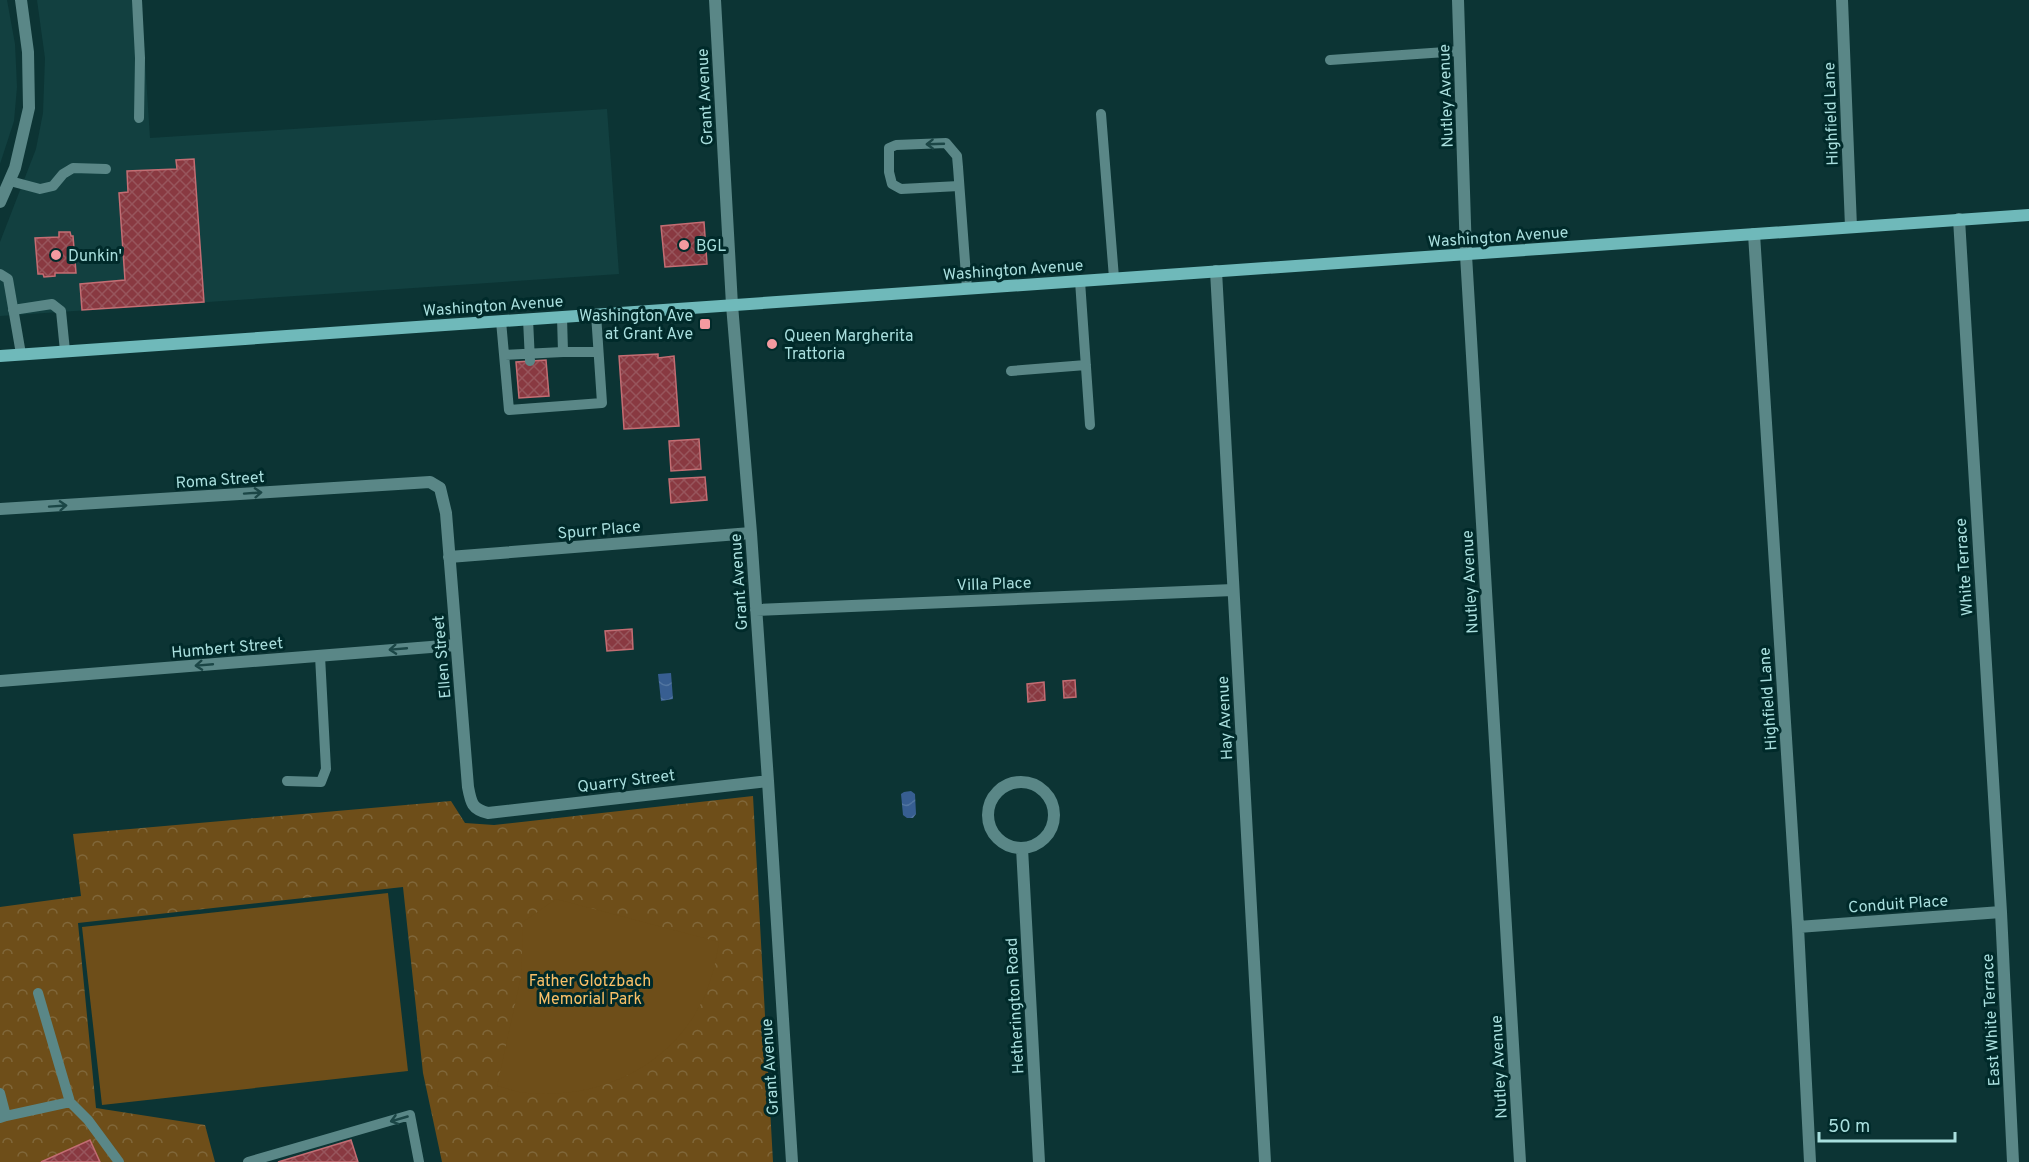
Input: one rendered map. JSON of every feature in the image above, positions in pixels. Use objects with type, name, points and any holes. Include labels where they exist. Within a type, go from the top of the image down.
[{"type":"main road","name":"Washington Avenue","points":[[0,356],[2029,215]]},
{"type":"street","points":[[0,202],[15,168],[29,108],[28,52],[21,0]]},
{"type":"street","name":"Grant Avenue","points":[[715,0],[732,305],[751,534],[792,1162]]},
{"type":"street","name":"Nutley Avenue","points":[[1458,0],[1466,255],[1520,1162]]},
{"type":"street","name":"Highfield Lane","points":[[1842,0],[1851,227]]},
{"type":"street","name":"White Terrace","points":[[1959,219],[2001,912]]},
{"type":"street","name":"Highfield Lane","points":[[1754,234],[1798,927],[1810,1162]]},
{"type":"street","name":"Hay Avenue","points":[[1216,272],[1265,1162]]},
{"type":"street","name":"Roma Street","points":[[0,509],[430,482],[440,488]]},
{"type":"street","name":"Ellen Street","points":[[440,488],[446,513],[468,787],[471,801],[478,810],[488,813]]},
{"type":"street","name":"Spurr Place","points":[[449,557],[751,534]]},
{"type":"street","name":"Villa Place","points":[[756,610],[1233,590]]},
{"type":"street","name":"Humbert Street","points":[[0,681],[456,645]]},
{"type":"street","name":"Quarry Street","points":[[488,813],[768,781]]},
{"type":"street","points":[[1017,782],[1030,783],[1040,788],[1053,807],[1054,821],[1048,834],[1032,846],[1022,848],[1012,847],[998,838],[989,823],[988,813],[998,791],[1017,782]]},
{"type":"street","name":"Hetherington Road","points":[[1022,848],[1039,1162]]},
{"type":"street","name":"Conduit Place","points":[[1798,927],[2001,912]]},
{"type":"street","name":"East White Terrace","points":[[2001,912],[2013,1162]]},
{"type":"lane","points":[[137,0],[140,58],[139,118]]},
{"type":"lane","points":[[1329,60],[1460,51]]},
{"type":"lane","points":[[1101,114],[1114,278]]},
{"type":"lane","points":[[959,186],[902,189],[892,184],[889,172],[889,148],[896,145],[946,143],[957,156],[967,289]]},
{"type":"lane","points":[[10,181],[40,189],[53,186],[63,174],[73,168],[106,169]]},
{"type":"lane","points":[[0,274],[8,279],[21,354]]},
{"type":"lane","points":[[1080,281],[1090,425]]},
{"type":"lane","points":[[13,310],[52,304],[61,311],[65,351]]},
{"type":"lane","points":[[501,321],[506,355],[509,410],[535,402],[602,403],[596,314]]},
{"type":"lane","points":[[561,316],[563,352]]},
{"type":"lane","points":[[528,319],[530,357]]},
{"type":"lane","points":[[506,355],[530,357],[563,352],[598,352]]},
{"type":"lane","points":[[1011,371],[1086,365]]},
{"type":"lane","points":[[287,781],[321,782],[326,769],[320,656]]},
{"type":"lane","points":[[38,993],[70,1102],[94,1128],[119,1162]]},
{"type":"lane","points":[[0,1093],[3,1117],[70,1102]]},
{"type":"lane","points":[[249,1162],[410,1116],[419,1162]]},
{"type":"shaded area","points":[[0,0],[7,0],[15,44],[17,87],[14,121],[0,164]]},
{"type":"shaded area","points":[[37,0],[141,0],[150,138],[607,109],[619,274],[0,316],[0,242],[36,149],[43,113],[45,58]]},
{"type":"green space","name":"Father Glotzbach Memorial Park","points":[[753,796],[773,1162],[442,1162],[423,1073],[403,887],[78,923],[96,1108],[205,1125],[215,1162],[0,1162],[0,907],[81,896],[73,834],[451,801],[465,823],[494,825]]},
{"type":"green space","points":[[388,893],[408,1071],[102,1105],[82,927]]},
{"type":"green space","points":[[556,899],[719,942],[718,949],[705,995],[691,1020],[675,1041],[655,1059],[608,1084],[555,1094],[520,1092],[497,1086],[521,977],[523,922]]},
{"type":"water","points":[[671,673],[673,699],[661,701],[658,674]]},
{"type":"water","points":[[911,791],[915,794],[916,814],[913,818],[907,818],[903,815],[901,794]]},
{"type":"building","points":[[194,159],[204,302],[82,310],[80,284],[125,280],[119,193],[128,192],[127,171],[177,169],[176,160]]},
{"type":"building","name":"BGL","points":[[704,222],[707,264],[665,267],[661,226]]},
{"type":"building","name":"Dunkin'","points":[[59,232],[70,232],[73,236],[76,273],[55,273],[55,276],[44,277],[43,274],[38,274],[35,238],[59,237]]},
{"type":"building","points":[[658,354],[658,358],[674,356],[679,426],[624,429],[619,356]]},
{"type":"building","points":[[546,360],[549,396],[519,398],[516,362]]},
{"type":"building","points":[[699,439],[701,469],[671,471],[669,441]]},
{"type":"building","points":[[705,477],[707,500],[671,503],[669,479]]},
{"type":"building","points":[[632,629],[633,649],[607,651],[605,631]]},
{"type":"building","points":[[1075,680],[1076,697],[1064,698],[1063,681]]},
{"type":"building","points":[[1044,682],[1045,700],[1028,702],[1027,684]]},
{"type":"building","points":[[90,1140],[100,1162],[41,1162]]},
{"type":"building","points":[[351,1140],[358,1162],[278,1162]]},
{"type":"place","name":"BGL","points":[[684,245]]},
{"type":"place","name":"Dunkin'","points":[[56,255]]},
{"type":"place","name":"Washington Ave at Grant Ave","points":[[705,324]]},
{"type":"place","name":"Queen Margherita Trattoria","points":[[772,344]]}]
